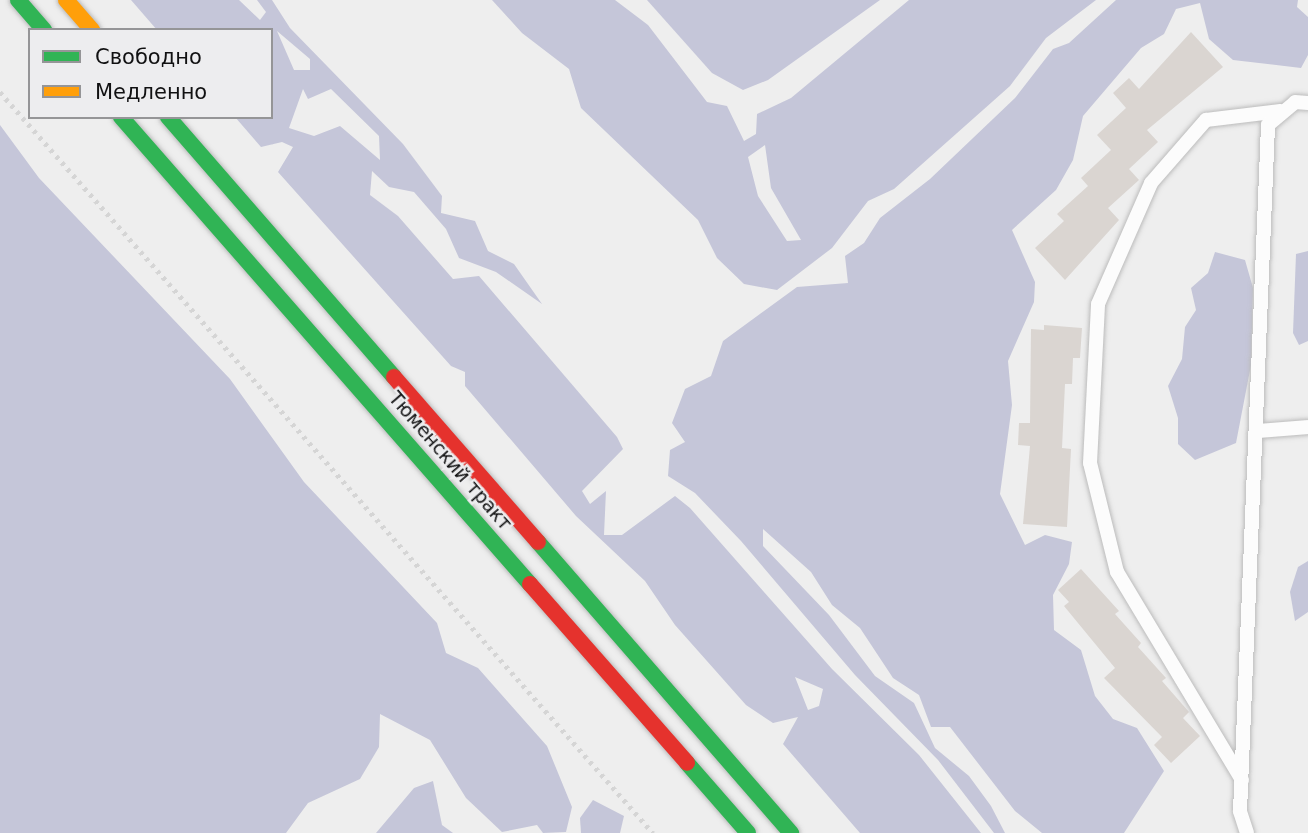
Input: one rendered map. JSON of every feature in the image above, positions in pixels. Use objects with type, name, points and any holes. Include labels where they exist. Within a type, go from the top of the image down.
[{"type":"main road","points":[[18,0],[42,28]]},
{"type":"main road","points":[[66,0],[90,28]]},
{"type":"main road","name":"Тюменский тракт","points":[[123,119],[748,833]]},
{"type":"main road","name":"Тюменский тракт","points":[[170,119],[791,833]]},
{"type":"lane","points":[[1247,833],[1240,811],[1259,430],[1268,125],[1280,111],[1295,102],[1308,103]]},
{"type":"lane","points":[[1242,780],[1117,572],[1090,463],[1098,304],[1152,183],[1206,120],[1280,111]]},
{"type":"lane","points":[[1259,430],[1308,427]]},
{"type":"path","points":[[0,92],[653,833]]},
{"type":"shaded area","points":[[131,0],[239,0],[260,20],[266,12],[257,0],[272,0],[290,28],[403,144],[442,196],[441,213],[475,221],[488,251],[514,264],[542,304],[496,272],[459,258],[446,229],[414,192],[389,187],[372,171],[370,195],[398,216],[453,279],[479,276],[617,437],[623,449],[582,491],[590,504],[606,491],[604,535],[622,535],[675,496],[690,508],[832,669],[919,755],[981,833],[860,833],[783,744],[798,717],[773,723],[746,705],[675,625],[645,581],[576,516],[465,386],[465,372],[451,366],[278,172],[293,147],[282,142],[261,147],[237,119],[273,119],[273,28],[155,28]],"holes":[[[277,31],[310,59],[310,70],[294,70]],[[303,89],[308,99],[331,89],[379,136],[380,160],[340,126],[314,136],[289,128]],[[795,677],[823,689],[819,706],[808,710]]]},
{"type":"shaded area","points":[[492,0],[615,0],[648,25],[707,102],[727,106],[744,141],[756,134],[757,114],[791,98],[909,0],[1096,0],[1046,38],[1010,86],[894,189],[868,201],[832,248],[777,290],[744,284],[717,258],[698,220],[581,108],[569,69],[522,33]],"holes":[[[765,145],[771,188],[801,240],[787,241],[758,196],[748,157]]]},
{"type":"shaded area","points":[[647,0],[880,0],[768,80],[743,90],[712,73]]},
{"type":"shaded area","points":[[1116,0],[1298,0],[1297,7],[1308,17],[1308,55],[1301,68],[1233,60],[1209,39],[1200,3],[1176,9],[1164,34],[1141,48],[1083,116],[1073,160],[1056,190],[1012,230],[1035,282],[1034,302],[1008,361],[1012,405],[1000,494],[1025,545],[1045,535],[1072,542],[1069,564],[1053,595],[1054,630],[1081,650],[1095,696],[1113,719],[1137,728],[1164,771],[1124,833],[1042,833],[1015,811],[950,727],[931,727],[919,695],[893,678],[860,628],[832,605],[811,572],[763,529],[763,546],[829,615],[875,676],[914,703],[935,748],[969,776],[991,806],[1005,833],[994,833],[938,760],[855,675],[741,541],[695,493],[668,476],[670,450],[685,442],[672,423],[685,389],[711,376],[723,341],[797,287],[848,283],[845,256],[864,243],[880,218],[930,179],[1015,98],[1053,49],[1069,43]]},
{"type":"shaded area","points":[[0,125],[39,178],[230,379],[304,482],[437,623],[446,653],[478,668],[547,746],[572,807],[566,832],[543,833],[537,825],[502,832],[466,798],[430,740],[380,714],[379,747],[360,779],[308,803],[286,833],[0,833]]},
{"type":"shaded area","points":[[1308,251],[1308,341],[1299,345],[1293,333],[1296,254]]},
{"type":"shaded area","points":[[1215,252],[1245,260],[1253,288],[1251,365],[1236,443],[1195,460],[1178,444],[1178,418],[1168,386],[1182,359],[1185,327],[1196,310],[1191,288],[1208,273]]},
{"type":"shaded area","points":[[1308,561],[1308,612],[1295,621],[1290,592],[1298,567]]},
{"type":"shaded area","points":[[433,781],[442,825],[453,833],[376,833],[414,788]]},
{"type":"shaded area","points":[[593,800],[624,816],[620,833],[581,833],[580,818]]},
{"type":"building","points":[[1191,32],[1223,67],[1147,130],[1158,142],[1129,169],[1139,180],[1108,208],[1119,220],[1065,280],[1035,248],[1064,221],[1057,214],[1088,186],[1081,178],[1111,150],[1097,135],[1126,108],[1113,93],[1129,78],[1139,89]]},
{"type":"building","points":[[1044,325],[1082,328],[1080,358],[1073,358],[1072,384],[1065,384],[1062,448],[1071,449],[1067,527],[1023,524],[1030,446],[1018,445],[1019,423],[1030,423],[1031,329],[1044,330]]},
{"type":"building","points":[[1081,569],[1119,611],[1115,614],[1141,643],[1138,647],[1166,678],[1162,681],[1189,712],[1183,718],[1200,736],[1171,763],[1154,745],[1162,737],[1104,678],[1115,668],[1064,606],[1069,602],[1058,590]]},
{"type":"traffic: fast","points":[[18,0],[42,28]]},
{"type":"traffic: fast","points":[[123,119],[530,584]]},
{"type":"traffic: fast","points":[[170,119],[394,377]]},
{"type":"traffic: fast","points":[[538,542],[791,833]]},
{"type":"traffic: fast","points":[[687,763],[748,833]]},
{"type":"traffic: slow","points":[[66,0],[90,28]]},
{"type":"traffic: jam","points":[[394,377],[538,542]]},
{"type":"traffic: jam","points":[[530,584],[687,763]]}]
